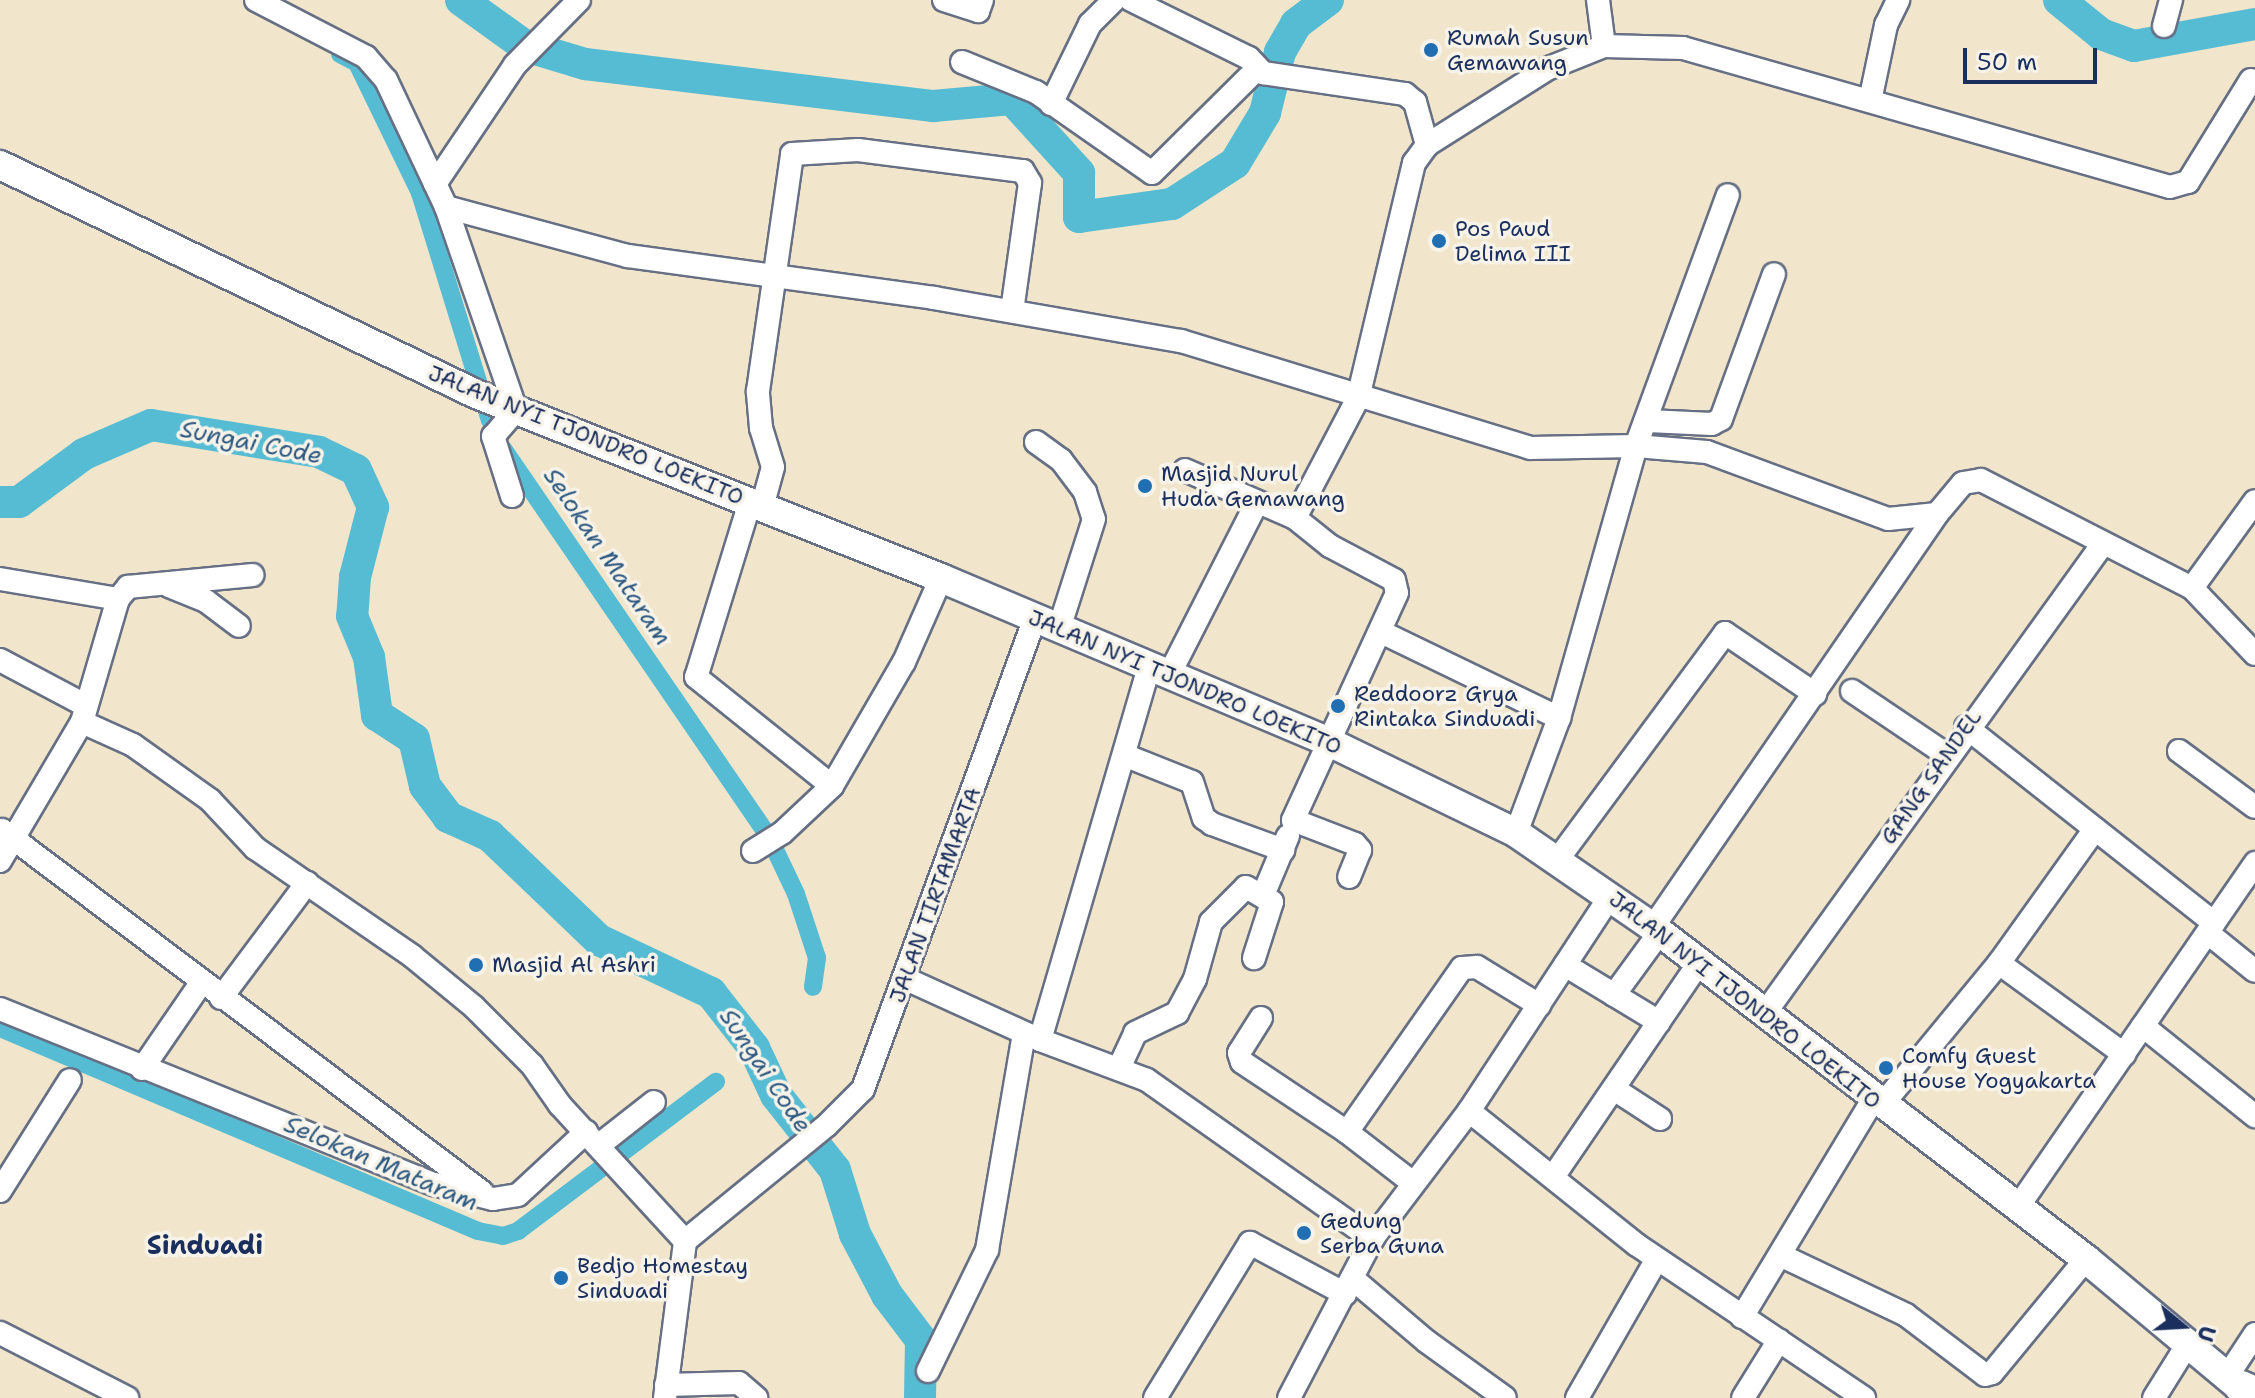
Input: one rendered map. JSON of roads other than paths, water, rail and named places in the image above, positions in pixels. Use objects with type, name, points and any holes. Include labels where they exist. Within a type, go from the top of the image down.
[{"type":"main road","name":"JALAN NYI TJONDRO LOEKITO","points":[[0,165],[476,394],[941,578],[1329,742],[1516,833],[1611,895],[1657,930],[2086,1259],[2245,1390]]},
{"type":"street","points":[[256,0],[379,67],[446,207],[512,408],[493,436],[512,496]]},
{"type":"street","points":[[944,0],[978,11],[982,0]]},
{"type":"street","points":[[1051,104],[1090,24],[1114,0]]},
{"type":"street","points":[[1131,0],[1249,58],[1261,72],[1405,94],[1415,102],[1427,145]]},
{"type":"street","points":[[1598,0],[1604,46]]},
{"type":"street","points":[[1870,101],[1886,25],[1898,0]]},
{"type":"street","points":[[2164,26],[2171,0]]},
{"type":"street","points":[[435,184],[515,65],[572,2]]},
{"type":"street","points":[[1295,518],[1358,398],[1414,163],[1427,145],[1549,68],[1604,46],[1683,48],[2170,187],[2188,182],[2251,80]]},
{"type":"street","points":[[962,62],[1027,87],[1152,173],[1261,72]]},
{"type":"street","points":[[832,786],[696,677],[756,505],[773,467],[761,428],[758,391],[792,154],[858,150],[972,161],[1023,171],[1029,178],[1012,311]]},
{"type":"street","points":[[1516,833],[1559,718],[1636,446],[1648,421],[1728,195]]},
{"type":"street","points":[[446,207],[628,256],[1012,311],[1181,341],[1358,398],[1530,448],[1636,446],[1707,452],[1888,519],[1937,514]]},
{"type":"street","points":[[1648,421],[1712,424],[1721,419],[1774,274]]},
{"type":"street","name":"JALAN TIRTAMARTA","points":[[685,1241],[827,1125],[863,1089],[904,978],[1047,623],[1094,519],[1085,492],[1061,460],[1036,442]]},
{"type":"street","points":[[1185,470],[1295,518],[1330,546],[1394,580],[1397,593],[1293,820],[1264,893]]},
{"type":"street","points":[[1614,995],[1937,514],[1963,483],[1981,480],[2102,545],[2192,588],[2255,654]]},
{"type":"street","points":[[2192,588],[2255,501]]},
{"type":"street","points":[[928,1371],[987,1250],[1032,1037],[1124,755],[1159,671],[1257,502]]},
{"type":"street","name":"GANG SANDEL","points":[[1765,1013],[1966,727],[2102,545]]},
{"type":"street","points":[[0,861],[6,833],[83,713],[118,599],[128,587],[252,575]]},
{"type":"street","points":[[768,842],[832,786],[904,662],[941,578]]},
{"type":"street","points":[[0,579],[118,599]]},
{"type":"street","points":[[164,585],[206,601],[239,626]]},
{"type":"street","points":[[1381,632],[1559,718]]},
{"type":"street","points":[[1558,859],[1725,633],[1815,694]]},
{"type":"street","points":[[0,660],[169,768],[210,800],[255,848],[412,956],[474,1007],[532,1065],[597,1144],[685,1241],[665,1392],[739,1383],[756,1398]]},
{"type":"street","points":[[1852,691],[1947,755]]},
{"type":"street","points":[[1966,727],[2095,829],[2211,928],[2255,971]]},
{"type":"street","points":[[2179,751],[2255,807]]},
{"type":"street","points":[[1124,755],[1192,782],[1204,818],[1212,824],[1283,850]]},
{"type":"street","points":[[1293,820],[1355,844],[1360,850],[1349,877]]},
{"type":"street","points":[[1742,1317],[1878,1102],[1999,963],[2095,829]]},
{"type":"street","points":[[6,833],[201,983],[493,1199]]},
{"type":"street","points":[[2018,1207],[2255,863]]},
{"type":"street","points":[[221,998],[307,883]]},
{"type":"street","points":[[1119,1068],[1135,1033],[1177,1013],[1195,979],[1204,939],[1220,910],[1243,888],[1264,893],[1272,899],[1273,911],[1254,958]]},
{"type":"street","points":[[1289,1398],[1372,1239],[1469,1111],[1611,895]]},
{"type":"street","points":[[1999,963],[2124,1054]]},
{"type":"street","points":[[1555,1174],[1698,964]]},
{"type":"street","points":[[1565,965],[1659,1022]]},
{"type":"street","points":[[1347,1132],[1462,968],[1477,967],[1539,1005]]},
{"type":"street","points":[[904,978],[1032,1037],[1147,1080],[1372,1239]]},
{"type":"street","points":[[142,1069],[201,983]]},
{"type":"street","points":[[0,1009],[142,1069],[434,1184],[493,1199],[518,1195],[597,1144],[654,1102]]},
{"type":"street","points":[[1261,1018],[1239,1053],[1242,1062],[1347,1132],[1413,1183]]},
{"type":"street","points":[[2143,1026],[2255,1116]]},
{"type":"street","points":[[0,1191],[70,1080]]},
{"type":"street","points":[[1614,1089],[1660,1119]]},
{"type":"street","points":[[1469,1111],[1555,1174],[1657,1259],[1864,1398]]},
{"type":"street","points":[[1155,1398],[1250,1243],[1349,1286],[1505,1398]]},
{"type":"street","points":[[1782,1256],[1906,1315],[1985,1375],[1992,1373],[2086,1259]]},
{"type":"street","points":[[1577,1398],[1657,1259]]},
{"type":"street","points":[[0,1333],[127,1398]]},
{"type":"street","points":[[2245,1390],[2255,1334]]},
{"type":"street","points":[[1743,1398],[1779,1340]]},
{"type":"street","points":[[2154,1398],[2189,1342]]},
{"type":"waterway","points":[[461,0],[525,46],[585,64],[933,106],[1012,99],[1079,173],[1079,217],[1172,204],[1235,163],[1265,113],[1280,52],[1296,24],[1328,0]]},
{"type":"waterway","points":[[2059,0],[2101,34],[2134,46],[2255,24]]},
{"type":"waterway","name":"Selokan Mataram","points":[[340,54],[357,63],[420,193],[490,420]]},
{"type":"waterway","name":"Sungai Code","points":[[0,502],[19,502],[84,454],[151,425],[319,452],[356,470],[373,507],[355,577],[352,616],[369,657],[377,715],[414,739],[425,786],[448,817],[490,836],[599,940],[711,993],[754,1048],[776,1095],[835,1170],[855,1234],[887,1295],[921,1340],[920,1398]]},
{"type":"waterway","name":"Selokan Mataram","points":[[504,450],[768,835],[796,894],[817,958],[813,987]]},
{"type":"waterway","name":"Selokan Mataram","points":[[0,1028],[478,1231],[503,1236],[518,1231],[716,1082]]},
{"type":"place","name":"Rumah Susun Gemawang","points":[[1431,50]]},
{"type":"place","name":"Pos Paud Delima III","points":[[1439,241]]},
{"type":"place","name":"Masjid Nurul Huda Gemawang","points":[[1145,486]]},
{"type":"place","name":"Reddoorz Grya Rintaka Sinduadi","points":[[1338,706]]},
{"type":"place","name":"Masjid Al Ashri","points":[[476,965]]},
{"type":"place","name":"Comfy Guest House Yogyakarta","points":[[1886,1068]]},
{"type":"place","name":"Gedung Serba Guna","points":[[1304,1233]]},
{"type":"place","name":"Bedjo Homestay Sinduadi","points":[[561,1278]]},
{"type":"district","name":"Sinduadi","points":[[205,1245]]}]
